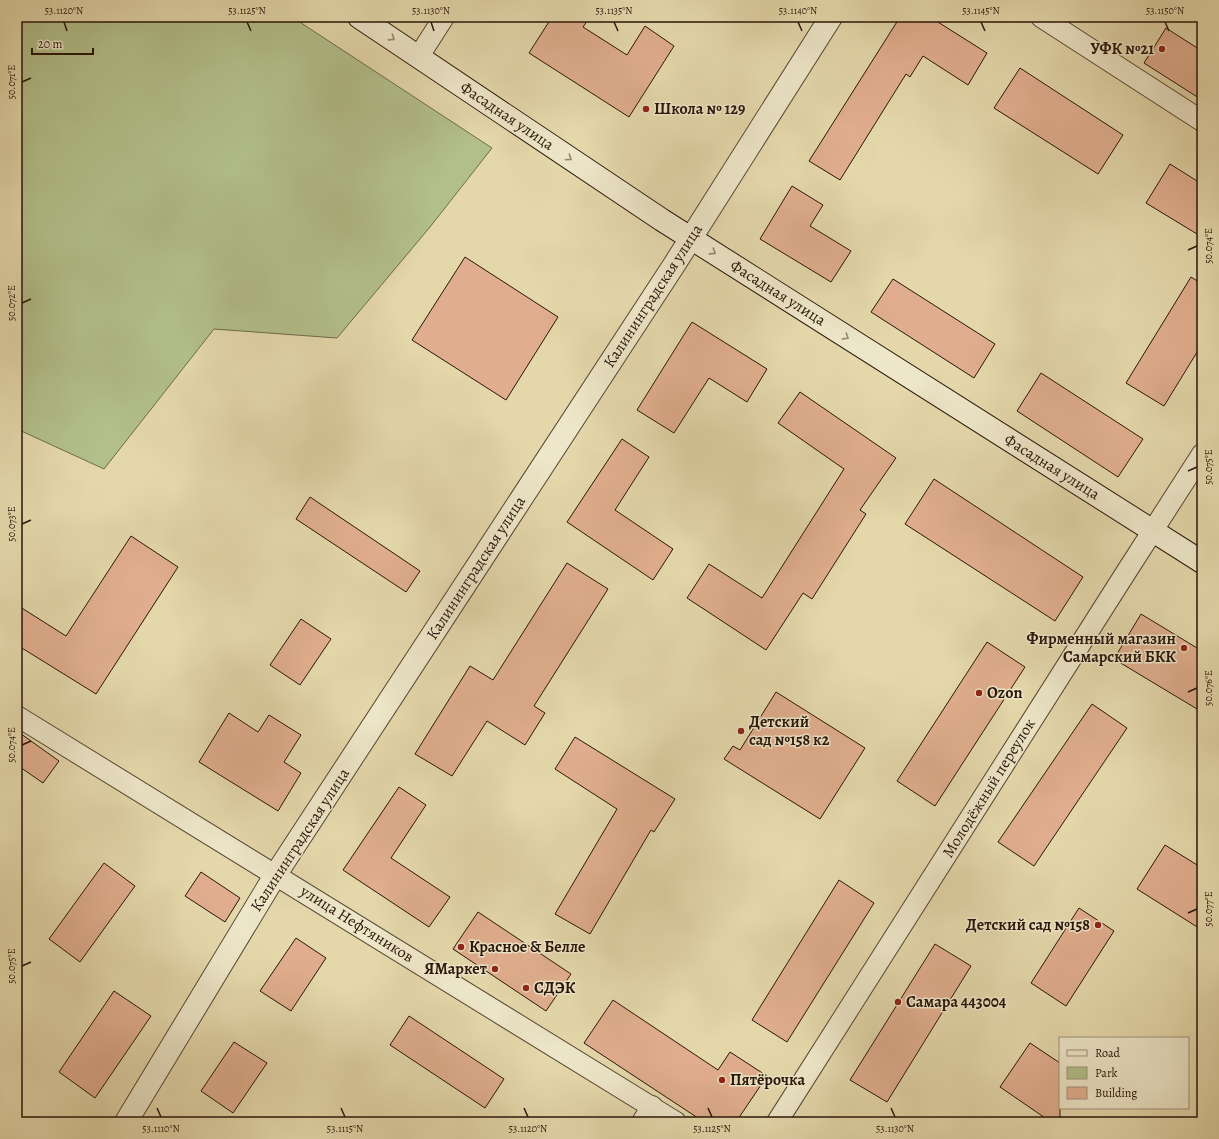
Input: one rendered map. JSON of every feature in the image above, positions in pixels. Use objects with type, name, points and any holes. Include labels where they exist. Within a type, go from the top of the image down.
[{"type":"street","name":"Фасадная улица","points":[[359,17],[420,56],[655,215],[1202,562]]},
{"type":"street","points":[[420,56],[444,17]]},
{"type":"street","name":"Калининградская улица","points":[[126,1122],[276,874],[691,238],[831,17]]},
{"type":"street","points":[[1041,17],[1202,121]]},
{"type":"street","name":"Молодёжный переулок","points":[[777,1122],[1152,530],[1202,454]]},
{"type":"street","name":"улица Нефтяников","points":[[17,716],[276,874],[647,1114],[676,1122]]},
{"type":"green space","points":[[17,17],[292,17],[492,148],[430,227],[337,338],[214,329],[104,469],[17,429]]},
{"type":"building","points":[[552,17],[590,17],[583,27],[627,55],[645,26],[674,46],[629,117],[529,53]]},
{"type":"building","points":[[900,17],[930,17],[987,53],[968,85],[923,56],[910,77],[906,74],[840,180],[809,161]]},
{"type":"building","points":[[1166,28],[1202,51],[1202,100],[1144,63]]},
{"type":"building","points":[[1020,68],[1123,135],[1098,174],[994,108]]},
{"type":"building","points":[[1170,164],[1202,184],[1202,237],[1146,203]]},
{"type":"building","points":[[792,186],[823,205],[810,226],[851,251],[831,282],[760,239]]},
{"type":"building","points":[[465,257],[558,317],[506,400],[412,340]]},
{"type":"building","points":[[1191,277],[1202,284],[1202,344],[1164,406],[1126,383]]},
{"type":"building","points":[[893,279],[995,344],[974,378],[871,312]]},
{"type":"building","points":[[692,322],[767,369],[747,402],[709,378],[674,433],[637,410]]},
{"type":"building","points":[[1041,373],[1143,439],[1118,477],[1017,411]]},
{"type":"building","points":[[800,392],[896,458],[860,510],[866,514],[812,599],[803,593],[766,650],[687,598],[709,564],[762,598],[844,469],[778,423]]},
{"type":"building","points":[[622,439],[649,457],[615,510],[673,549],[653,580],[567,522]]},
{"type":"building","points":[[934,479],[1083,577],[1055,621],[905,524]]},
{"type":"building","points":[[310,497],[420,571],[406,592],[296,519]]},
{"type":"building","points":[[131,536],[178,567],[96,694],[17,645],[17,605],[66,636]]},
{"type":"building","points":[[567,563],[608,589],[534,706],[545,713],[525,745],[487,721],[452,776],[415,754],[470,666],[493,680]]},
{"type":"building","points":[[1141,614],[1202,651],[1202,712],[1114,659]]},
{"type":"building","points":[[301,619],[331,639],[300,685],[270,665]]},
{"type":"building","points":[[987,642],[1025,667],[935,806],[897,781]]},
{"type":"building","points":[[776,692],[865,748],[820,819],[724,759],[733,746],[740,750]]},
{"type":"building","points":[[1092,704],[1127,728],[1034,866],[998,842]]},
{"type":"building","points":[[229,713],[258,732],[269,715],[301,735],[284,762],[301,773],[278,811],[199,762]]},
{"type":"building","points":[[17,731],[59,761],[43,783],[17,765]]},
{"type":"building","points":[[575,737],[675,799],[654,832],[651,830],[590,934],[555,914],[617,809],[555,769]]},
{"type":"building","points":[[399,787],[426,805],[391,858],[450,897],[429,927],[343,870]]},
{"type":"building","points":[[1165,845],[1202,868],[1202,930],[1137,889]]},
{"type":"building","points":[[104,863],[135,886],[80,962],[49,939]]},
{"type":"building","points":[[201,872],[240,898],[225,922],[185,896]]},
{"type":"building","points":[[839,880],[874,903],[787,1042],[752,1020]]},
{"type":"building","points":[[1079,908],[1114,931],[1066,1006],[1031,983]]},
{"type":"building","points":[[478,912],[571,974],[546,1011],[453,949]]},
{"type":"building","points":[[296,938],[326,958],[291,1011],[260,991]]},
{"type":"building","points":[[935,944],[971,966],[887,1102],[850,1080]]},
{"type":"building","points":[[114,991],[151,1016],[95,1098],[59,1072]]},
{"type":"building","points":[[613,1000],[718,1070],[730,1052],[767,1076],[736,1122],[704,1122],[584,1043]]},
{"type":"building","points":[[409,1016],[504,1079],[485,1108],[390,1045]]},
{"type":"building","points":[[234,1042],[267,1063],[233,1113],[201,1091]]},
{"type":"building","points":[[1030,1043],[1059,1062],[1060,1122],[1051,1122],[1000,1087]]},
{"type":"place","name":"УФК №21","points":[[1162,49]]},
{"type":"place","name":"Школа № 129","points":[[646,109]]},
{"type":"place","name":"Фирменный магазин Самарский БКК","points":[[1184,648]]},
{"type":"place","name":"Ozon","points":[[979,693]]},
{"type":"place","name":"Детский сад №158 к2","points":[[741,731]]},
{"type":"place","name":"Детский сад №158","points":[[1098,925]]},
{"type":"place","name":"Красное & Белле","points":[[461,947]]},
{"type":"place","name":"ЯМаркет","points":[[495,969]]},
{"type":"place","name":"СДЭК","points":[[526,988]]},
{"type":"place","name":"Самара 443004","points":[[898,1002]]},
{"type":"place","name":"Пятёрочка","points":[[722,1080]]}]
